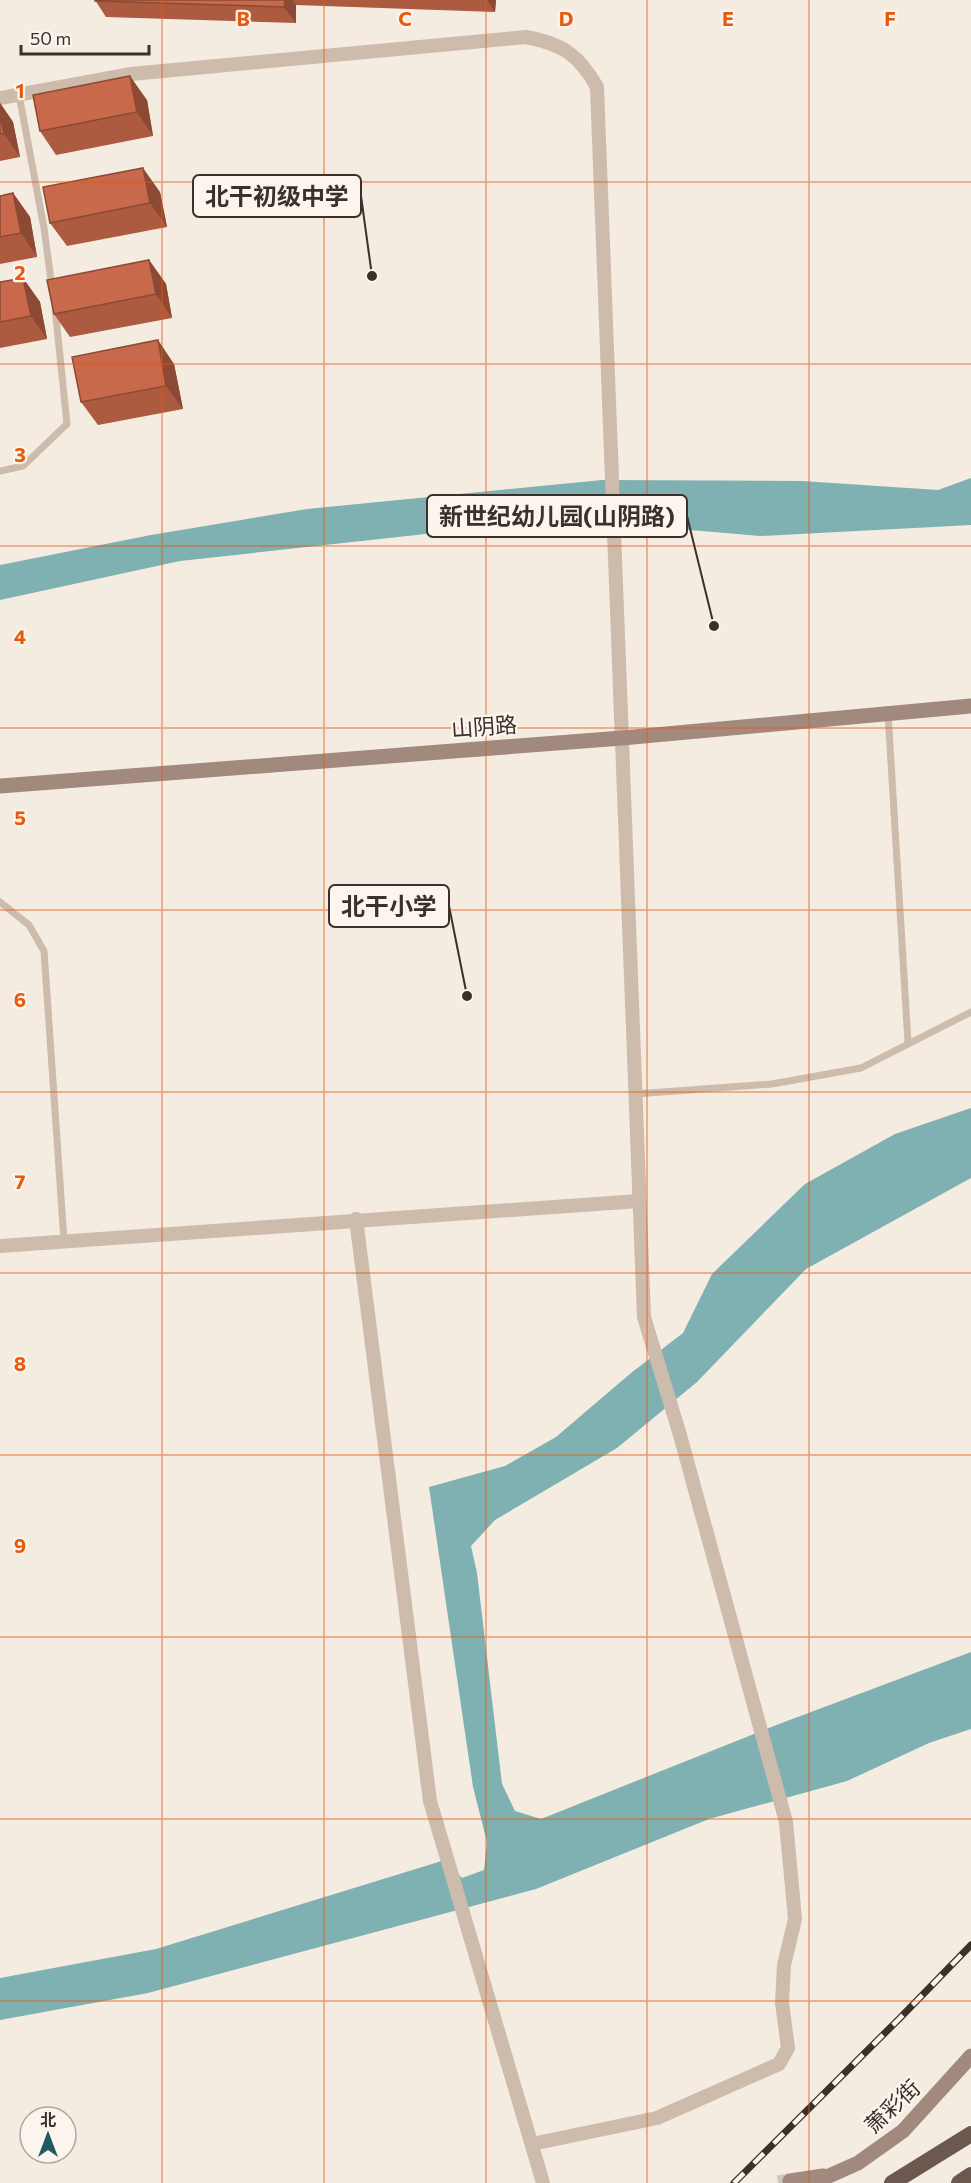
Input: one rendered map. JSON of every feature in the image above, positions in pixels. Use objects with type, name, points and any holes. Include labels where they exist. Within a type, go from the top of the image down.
[{"type":"highway","points":[[892,2183],[971,2134]]},
{"type":"highway","points":[[959,2183],[971,2175]]},
{"type":"main road","name":"山阴路","points":[[0,786],[622,738],[971,706]]},
{"type":"main road","name":"萧彩街","points":[[813,2183],[858,2163],[903,2131],[971,2056]]},
{"type":"main road","name":"萧彩街","points":[[790,2181],[832,2174]]},
{"type":"street","points":[[0,98],[131,74],[526,38],[549,41],[569,52],[586,67],[597,87],[644,1317],[680,1434],[786,1822],[795,1919],[784,1965],[782,2003],[788,2048],[779,2064],[657,2118],[532,2144]]},
{"type":"street","points":[[0,1246],[356,1219],[639,1201]]},
{"type":"street","points":[[356,1219],[429,1801],[543,2183]]},
{"type":"lane","points":[[0,471],[23,466],[67,424],[62,363],[44,228],[19,95]]},
{"type":"lane","points":[[888,713],[908,1042]]},
{"type":"lane","points":[[0,902],[29,926],[44,951],[64,1241]]},
{"type":"lane","points":[[635,1094],[772,1084],[861,1068],[908,1042],[971,1012]]},
{"type":"water","points":[[971,478],[971,525],[760,536],[632,525],[525,523],[180,561],[0,600],[0,565],[151,535],[307,509],[602,480],[802,481],[938,490]]},
{"type":"water","points":[[971,1108],[971,1178],[806,1269],[697,1382],[617,1448],[495,1520],[471,1546],[477,1573],[502,1784],[515,1811],[541,1819],[779,1724],[971,1652],[971,1729],[929,1743],[847,1781],[709,1819],[536,1889],[148,1993],[0,2020],[0,1978],[156,1949],[445,1860],[462,1878],[484,1870],[487,1842],[473,1787],[429,1487],[505,1466],[556,1437],[631,1373],[683,1333],[712,1274],[805,1184],[895,1134]]},
{"type":"building","points":[[95,0],[285,0],[284,7]]},
{"type":"building","points":[[130,76],[137,112],[40,131],[33,95]]},
{"type":"building","points":[[0,114],[4,134],[0,134]]},
{"type":"building","points":[[143,168],[150,203],[50,223],[43,187]]},
{"type":"building","points":[[13,193],[21,233],[0,237],[0,196]]},
{"type":"building","points":[[149,260],[156,294],[54,314],[47,280]]},
{"type":"building","points":[[23,278],[31,316],[0,322],[0,282]]},
{"type":"building","points":[[158,340],[166,386],[81,402],[72,357]]},
{"type":"tunnel","points":[[778,2183],[790,2181]]},
{"type":"railway","points":[[734,2183],[971,1945]]},
{"type":"place","name":"北干初级中学","points":[[372,276]]},
{"type":"place","name":"新世纪幼儿园(山阴路)","points":[[714,626]]},
{"type":"place","name":"北干小学","points":[[467,996]]}]
